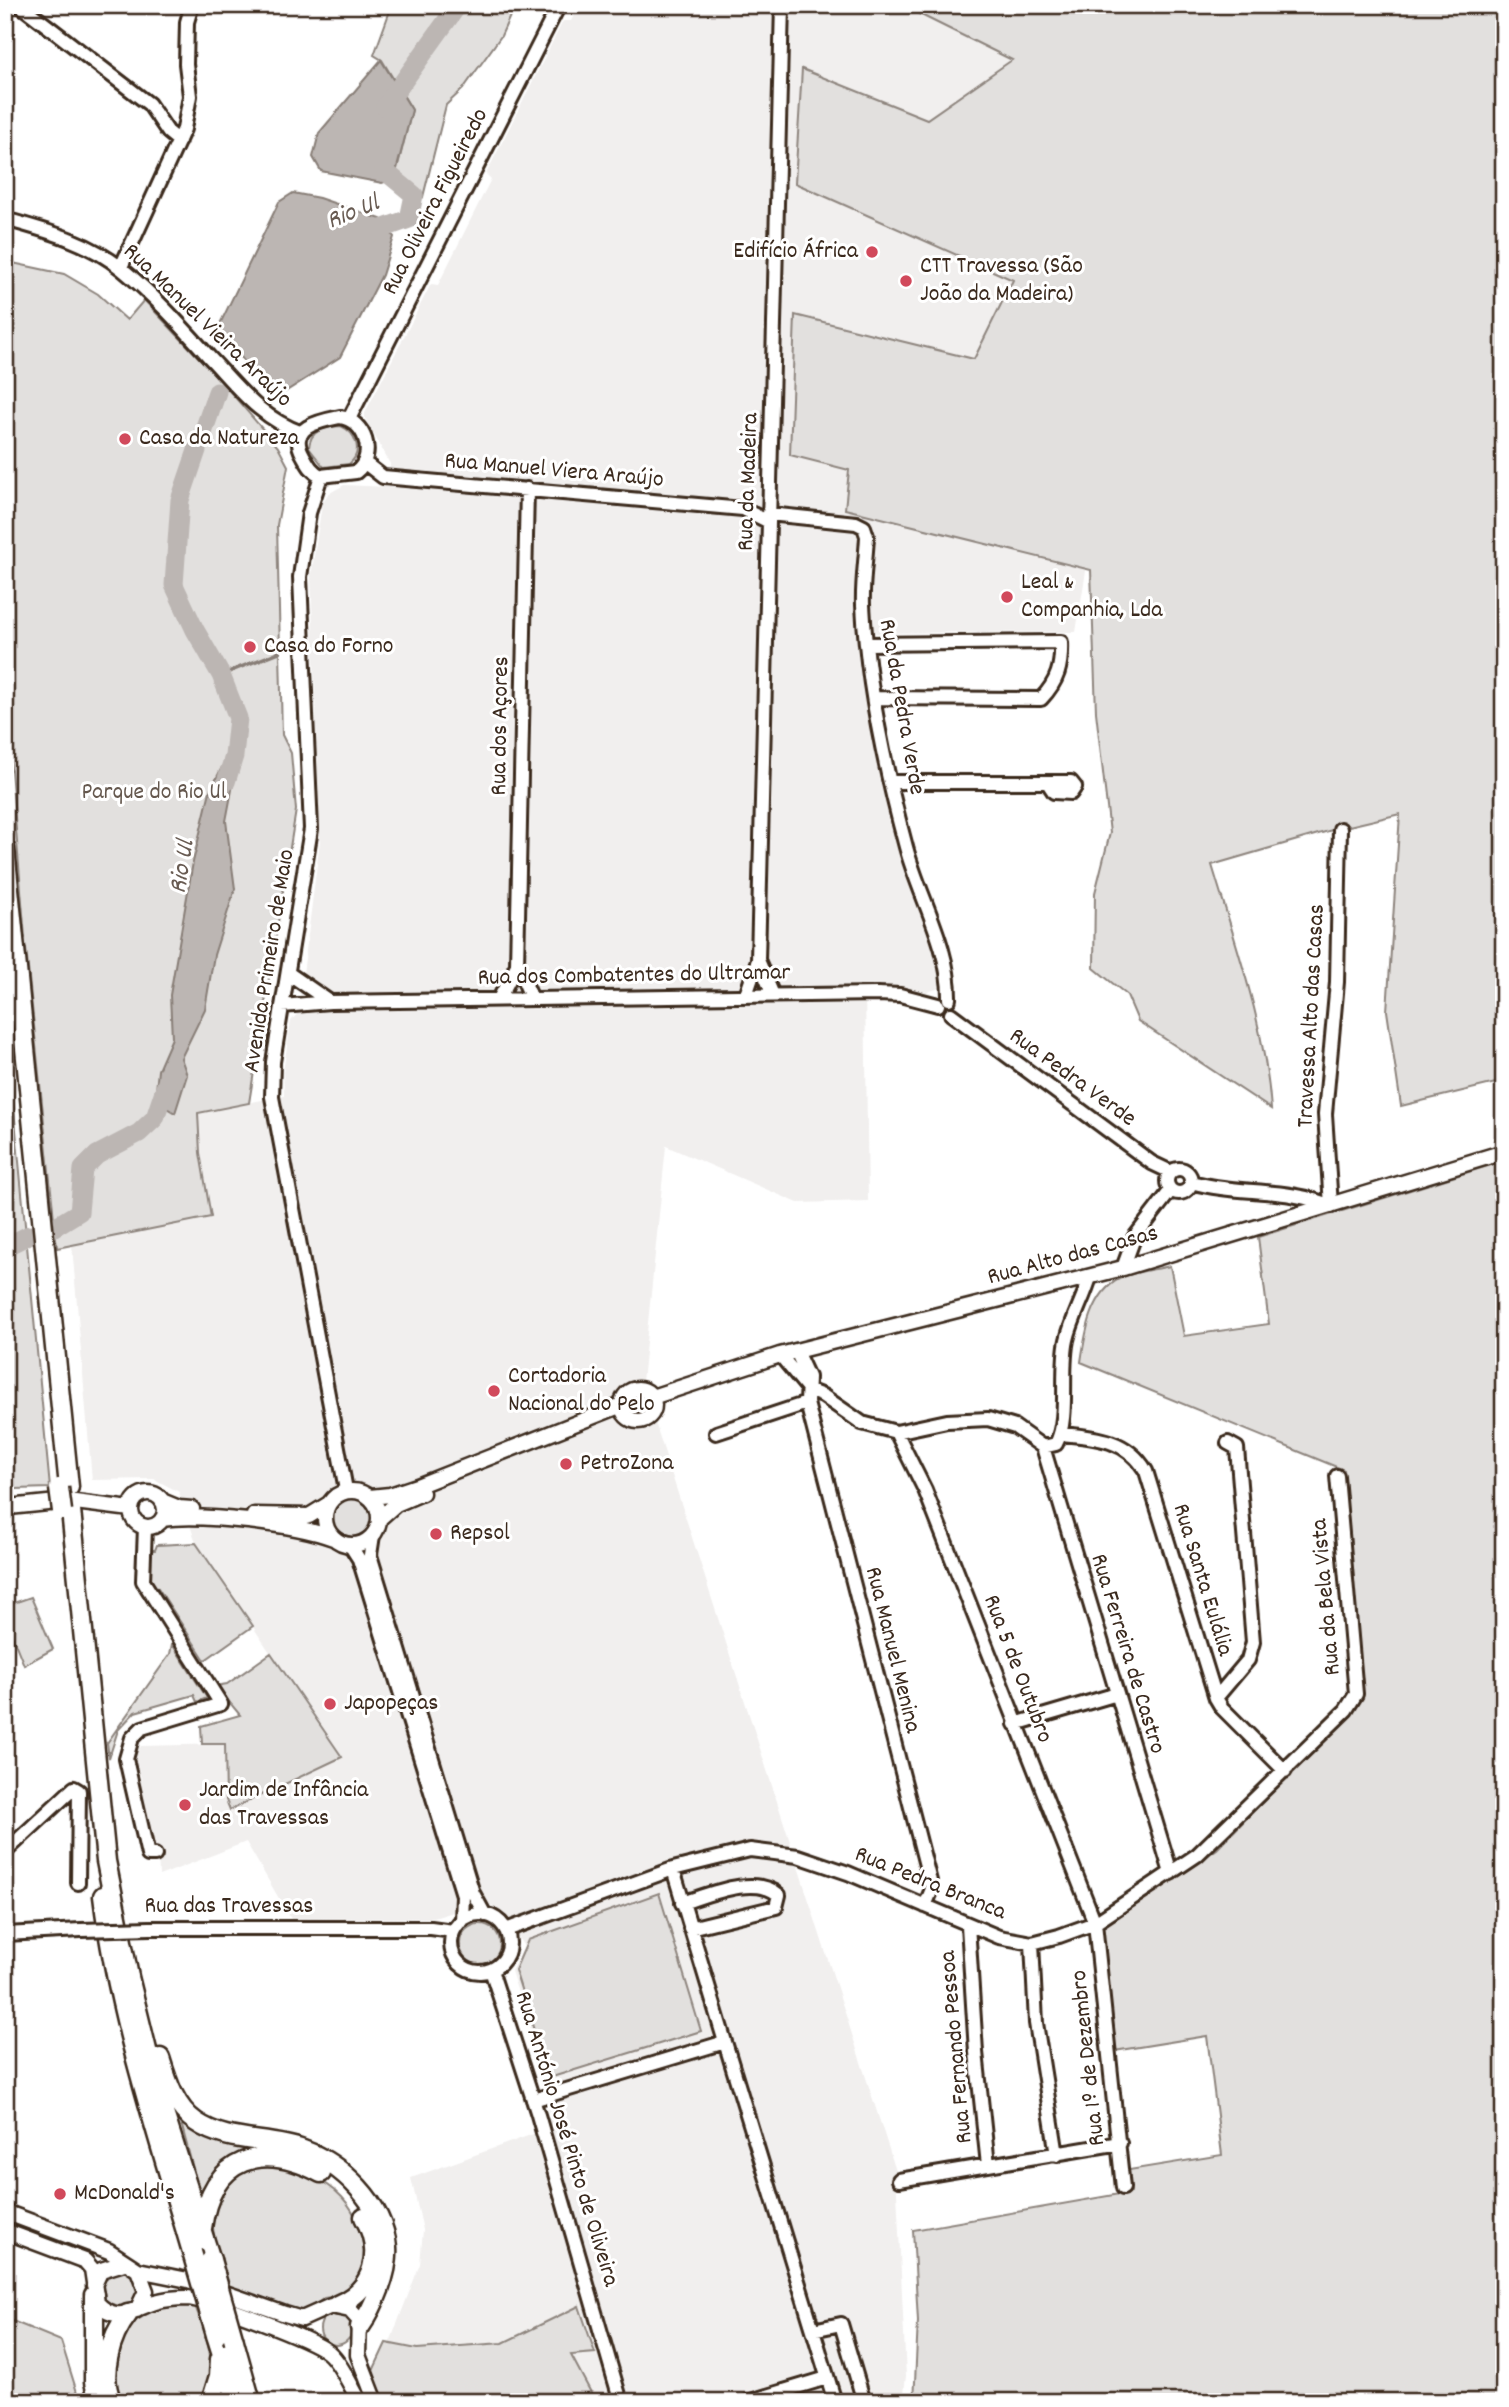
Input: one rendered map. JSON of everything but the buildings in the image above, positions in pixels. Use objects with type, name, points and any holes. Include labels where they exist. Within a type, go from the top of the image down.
[{"type":"highway","points":[[5,849],[97,1850],[114,1969],[128,2032],[192,2252],[223,2342],[251,2402]]},
{"type":"highway","points":[[5,925],[64,1488]]},
{"type":"highway","points":[[66,1511],[104,1843],[157,2091],[211,2260],[223,2342],[237,2402]]},
{"type":"highway","points":[[125,1948],[166,2077],[184,2112],[211,2131],[304,2150],[338,2168],[360,2189],[379,2221],[387,2247],[383,2274],[358,2335]]},
{"type":"highway","points":[[202,2231],[205,2207],[212,2188],[226,2172],[242,2163],[262,2157],[283,2157],[332,2178],[352,2197],[369,2226],[374,2248],[372,2270],[361,2293],[337,2305]]},
{"type":"highway","points":[[94,2290],[94,2382],[99,2402]]},
{"type":"highway","points":[[112,2402],[107,2381],[108,2361],[121,2323],[132,2312]]},
{"type":"highway","points":[[211,2402],[219,2376],[223,2342]]},
{"type":"main road","name":"Rua Alto das Casas","points":[[652,1397],[780,1355],[1123,1268],[1504,1152]]},
{"type":"main road","points":[[634,1390],[644,1390],[652,1397],[653,1407],[649,1416],[634,1420],[624,1410],[625,1395],[634,1390]]},
{"type":"main road","points":[[333,1538],[324,1522],[327,1505],[331,1499],[346,1490],[355,1490],[370,1497],[390,1495],[624,1410]]},
{"type":"main road","points":[[379,1519],[396,1504],[624,1410]]},
{"type":"main road","points":[[327,1505],[309,1516],[289,1518],[178,1508],[153,1494],[143,1494],[135,1499],[131,1509],[133,1519],[145,1527],[155,1525],[162,1519],[176,1517],[233,1522],[315,1531],[350,1545],[359,1544],[373,1535],[379,1511],[370,1497]]},
{"type":"main road","points":[[162,1500],[162,1519]]},
{"type":"main road","points":[[7,1510],[67,1501],[131,1509]]},
{"type":"main road","points":[[5,2212],[109,2251],[138,2270],[188,2280],[302,2319],[337,2305],[355,2314],[362,2371],[376,2402]]},
{"type":"main road","points":[[5,2231],[85,2261],[92,2269],[97,2303],[111,2314],[132,2312],[155,2302],[190,2298],[282,2329],[323,2349],[344,2352],[358,2335]]},
{"type":"main road","points":[[94,2290],[102,2270],[124,2263]]},
{"type":"main road","points":[[132,2312],[146,2291],[138,2270]]},
{"type":"main road","points":[[319,2312],[312,2326],[314,2340],[360,2402]]},
{"type":"street","points":[[20,5],[112,72],[149,104],[168,132],[179,141]]},
{"type":"street","points":[[121,267],[179,141],[190,96],[186,64],[187,22],[191,5]]},
{"type":"street","name":"Rua Oliveira Figueiredo","points":[[349,419],[559,5]]},
{"type":"street","name":"Rua da Madeira","points":[[746,995],[758,960],[782,5]]},
{"type":"street","name":"Rua Manuel Vieira Araújo","points":[[5,219],[65,236],[121,267],[150,294],[237,389],[278,425],[302,433]]},
{"type":"street","points":[[340,417],[349,419],[357,425],[368,448],[365,463],[356,471],[321,476],[311,469],[299,448],[302,433],[313,422],[340,417]]},
{"type":"street","name":"Rua Manuel Viera Araújo","points":[[365,463],[383,477],[743,509],[769,518]]},
{"type":"street","name":"Avenida Primeiro de Maio","points":[[321,476],[309,513],[300,577],[311,829],[273,1062],[275,1126],[346,1490]]},
{"type":"street","name":"Rua dos Açores","points":[[527,489],[517,965],[532,999]]},
{"type":"street","name":"Rua Manuel Viera Araújo","points":[[743,509],[770,500]]},
{"type":"street","name":"Rua da Pedra Verde","points":[[769,518],[856,523],[864,527],[867,536],[863,603],[874,698],[906,849],[927,902],[949,980],[943,1002]]},
{"type":"street","points":[[867,644],[1061,642],[1062,665],[1052,688],[1041,699],[874,698]]},
{"type":"street","points":[[891,782],[1048,783]]},
{"type":"street","name":"Travessa Alto das Casas","points":[[1331,1206],[1325,1114],[1337,982],[1340,829]]},
{"type":"street","name":"Rua da Madeira","points":[[758,960],[772,996]]},
{"type":"street","name":"Rua dos Açores","points":[[499,999],[517,965]]},
{"type":"street","points":[[288,973],[330,1002]]},
{"type":"street","name":"Rua dos Combatentes do Ultramar","points":[[282,1006],[330,1002],[900,995],[943,1002],[941,1014],[951,1014]]},
{"type":"street","name":"Rua Pedra Verde","points":[[951,1014],[1152,1163],[1171,1172]]},
{"type":"street","points":[[1171,1190],[1167,1179],[1171,1172],[1182,1170],[1189,1175],[1191,1182]]},
{"type":"street","points":[[1191,1182],[1212,1188],[1314,1198],[1331,1206]]},
{"type":"street","points":[[1171,1190],[1182,1193],[1191,1182]]},
{"type":"street","points":[[1123,1268],[1133,1238],[1171,1190]]},
{"type":"street","points":[[716,1433],[808,1397],[823,1396],[862,1423],[896,1432],[947,1421],[988,1419],[1015,1427],[1043,1447],[1056,1444],[1061,1434],[1062,1380],[1067,1339],[1090,1277]]},
{"type":"street","name":"Rua Manuel Menina","points":[[796,1351],[808,1377],[808,1397],[932,1889],[925,1906]]},
{"type":"street","points":[[780,1355],[808,1397]]},
{"type":"street","name":"Rua 5 de Outubro","points":[[896,1432],[925,1490],[1095,1923]]},
{"type":"street","name":"Rua Santa Eulália","points":[[1061,1434],[1104,1438],[1138,1457],[1146,1471],[1216,1698],[1222,1708],[1285,1771]]},
{"type":"street","points":[[1216,1698],[1248,1660],[1253,1642],[1237,1448],[1228,1443]]},
{"type":"street","name":"Rua Ferreira de Castro","points":[[1043,1447],[1171,1873]]},
{"type":"street","name":"Rua da Bela Vista","points":[[1285,1771],[1346,1710],[1356,1694],[1338,1476]]},
{"type":"street","points":[[145,1527],[143,1581],[221,1704],[142,1728],[132,1738],[126,1759],[148,1855],[155,1855]]},
{"type":"street","points":[[350,1545],[359,1559],[463,1895],[451,1947],[459,1963],[474,1972],[491,1970],[502,1962],[508,1950],[506,1930],[500,1922],[485,1914],[473,1892],[370,1555],[373,1535]]},
{"type":"street","points":[[1015,1724],[1116,1694]]},
{"type":"street","name":"Rua Pedra Branca","points":[[673,1869],[750,1850],[798,1856],[848,1872],[999,1937],[1032,1943],[1095,1923],[1171,1873],[1218,1838],[1285,1771]]},
{"type":"street","points":[[5,1852],[74,1788],[79,1791],[78,1883]]},
{"type":"street","points":[[506,1930],[673,1869],[835,2402]]},
{"type":"street","points":[[682,1903],[732,1889],[764,1888],[779,1895],[776,1907],[690,1928]]},
{"type":"street","name":"Rua das Travessas","points":[[5,1934],[150,1928],[431,1928],[458,1926],[475,1914],[485,1914]]},
{"type":"street","name":"Rua 1º de Dezembro","points":[[1095,1923],[1103,2023],[1120,2144],[1123,2188]]},
{"type":"street","name":"Rua Fernando Pessoa","points":[[968,1925],[976,2052],[988,2165]]},
{"type":"street","points":[[1032,1943],[1036,2023],[1057,2155]]},
{"type":"street","name":"Rua António José Pinto de Oliveira","points":[[491,1970],[533,2100],[621,2402]]},
{"type":"street","points":[[533,2100],[725,2042]]},
{"type":"street","points":[[899,2180],[1120,2144]]},
{"type":"street","points":[[813,2330],[841,2324],[864,2402]]},
{"type":"street","points":[[747,2402],[827,2378]]},
{"type":"shaded area","points":[[579,5],[901,5],[1013,59],[1021,274],[1086,571],[1076,632],[860,633],[891,816],[942,977],[937,989],[927,992],[865,987],[868,1201],[798,1203],[666,1146],[642,1382],[896,2171],[906,2376],[903,2402],[390,2402],[377,2376],[420,2264],[423,2230],[411,2178],[550,2128],[546,2079],[511,1971],[524,1947],[505,1914],[485,1902],[434,1918],[291,1919],[246,1842],[159,1876],[158,1848],[151,1848],[140,1792],[141,1777],[134,1755],[141,1746],[225,1744],[226,1800],[231,1810],[341,1757],[196,1543],[179,1492],[154,1479],[92,1480],[72,1246],[211,1217],[200,1153],[198,1112],[284,1096],[283,1072],[291,1021],[298,1013],[320,841],[311,576],[322,504],[328,494],[344,485],[388,487],[390,464],[365,418],[365,413],[431,284],[438,285],[491,179],[486,174],[563,21],[571,21]]},
{"type":"green space","points":[[392,5],[515,5],[501,36],[463,89],[446,105],[423,197],[395,177],[412,110],[382,60],[374,55]]},
{"type":"green space","points":[[901,5],[1504,5],[1504,1081],[1401,1106],[1387,1011],[1400,814],[1332,830],[1212,865],[1256,1016],[1271,1109],[1138,1021],[1127,995],[1094,968],[1095,893],[1110,833],[1096,712],[1091,570],[845,509],[849,470],[790,455],[795,315],[974,359],[1013,280],[795,183],[802,69],[927,119],[1012,60]]},
{"type":"green space","name":"Parque do Rio Ul","points":[[8,262],[64,274],[98,294],[127,320],[144,300],[220,380],[278,447],[288,466],[277,525],[282,735],[291,753],[296,810],[249,1103],[198,1113],[200,1153],[211,1217],[57,1248],[26,949],[5,950],[5,941],[25,938],[5,698]]},
{"type":"green space","points":[[341,426],[354,438],[356,454],[349,464],[324,467],[309,448],[312,437],[319,430]]},
{"type":"green space","points":[[5,1014],[50,1488],[15,1489],[5,1485]]},
{"type":"green space","points":[[1504,1161],[1504,2402],[914,2402],[918,2321],[913,2230],[1131,2192],[1129,2170],[1222,2155],[1207,2036],[1114,2051],[1100,1929],[1217,1849],[1363,1698],[1344,1470],[1081,1362],[1096,1303],[1111,1284],[1121,1278],[1170,1266],[1184,1336],[1269,1324],[1258,1237]]},
{"type":"green space","points":[[352,1497],[366,1503],[372,1517],[366,1531],[352,1537],[338,1531],[332,1517],[338,1503]]},
{"type":"green space","points":[[196,1543],[253,1626],[205,1660],[158,1588],[154,1589],[150,1575],[151,1550],[155,1550],[157,1545]]},
{"type":"green space","points":[[31,1597],[53,1649],[24,1665],[5,1618],[5,1606]]},
{"type":"green space","points":[[172,1644],[207,1698],[197,1702],[194,1695],[135,1712],[118,1730],[109,1758],[107,1743],[170,1654]]},
{"type":"green space","points":[[271,1653],[342,1757],[230,1810],[226,1800],[225,1744],[202,1744],[201,1726],[240,1715],[216,1686],[227,1684]]},
{"type":"green space","points":[[659,1893],[701,2031],[549,2078],[515,1970],[528,1940]]},
{"type":"green space","points":[[480,1924],[494,1930],[500,1944],[494,1958],[480,1964],[466,1958],[460,1944],[466,1930]]},
{"type":"green space","points":[[180,2119],[279,2150],[242,2158],[225,2166],[200,2195]]},
{"type":"green space","points":[[263,2165],[309,2175],[327,2185],[342,2197],[353,2212],[360,2231],[364,2252],[363,2277],[340,2296],[324,2298],[307,2312],[296,2315],[230,2287],[217,2249],[212,2213],[216,2197],[225,2183],[240,2172]]},
{"type":"green space","points":[[119,2270],[133,2275],[138,2289],[133,2303],[119,2308],[105,2303],[100,2289],[105,2275]]},
{"type":"green space","points":[[179,2303],[195,2306],[210,2354],[210,2377],[202,2402],[118,2402],[112,2367],[129,2325],[159,2307]]},
{"type":"green space","points":[[579,2306],[595,2353],[571,2355],[596,2402],[386,2402],[372,2373],[386,2343],[417,2349],[503,2343]]},
{"type":"green space","points":[[336,2313],[348,2317],[352,2329],[348,2341],[336,2345],[324,2341],[320,2329],[324,2317]]},
{"type":"green space","points":[[5,2318],[61,2341],[80,2402],[5,2402]]},
{"type":"water","points":[[381,60],[412,110],[394,179],[382,183],[321,171],[313,157],[319,133]]},
{"type":"water","points":[[293,193],[319,198],[381,219],[394,237],[382,275],[340,357],[280,395],[263,385],[218,328],[279,202]]},
{"type":"water","points":[[234,757],[235,774],[226,821],[235,889],[214,955],[205,1009],[181,1058],[187,1075],[175,1113],[155,1101],[158,1070],[172,1038],[170,995],[193,862],[210,791],[226,759]]},
{"type":"waterway","name":"Rio Ul","points":[[385,107],[458,5]]},
{"type":"waterway","name":"Rio Ul","points":[[362,236],[409,219],[414,195],[386,172],[381,159]]},
{"type":"waterway","name":"Rio Ul","points":[[217,392],[180,500],[174,585],[195,630],[221,675],[238,718],[234,756],[226,782]]},
{"type":"waterway","points":[[221,675],[279,652]]},
{"type":"waterway","name":"Rio Ul","points":[[51,1229],[79,1212],[83,1169],[97,1155],[139,1133],[155,1118],[167,1082]]},
{"type":"waterway","name":"Rio Ul","points":[[5,1247],[29,1235]]},
{"type":"waterway","name":"Rio Ul","points":[[5,2399],[8,2402]]},
{"type":"place","name":"Edifício África","points":[[872,252]]},
{"type":"place","name":"CTT Travessa (São João da Madeira)","points":[[906,281]]},
{"type":"place","name":"Casa da Natureza","points":[[125,439]]},
{"type":"place","name":"Leal & Companhia, Lda","points":[[1007,597]]},
{"type":"place","name":"Casa do Forno","points":[[250,647]]},
{"type":"place","name":"Cortadoria Nacional do Pelo","points":[[494,1391]]},
{"type":"place","name":"PetroZona","points":[[566,1464]]},
{"type":"place","name":"Repsol","points":[[436,1534]]},
{"type":"place","name":"Japopeças","points":[[330,1704]]},
{"type":"place","name":"Jardim de Infância das Travessas","points":[[185,1805]]},
{"type":"place","name":"McDonald's","points":[[60,2194]]}]
